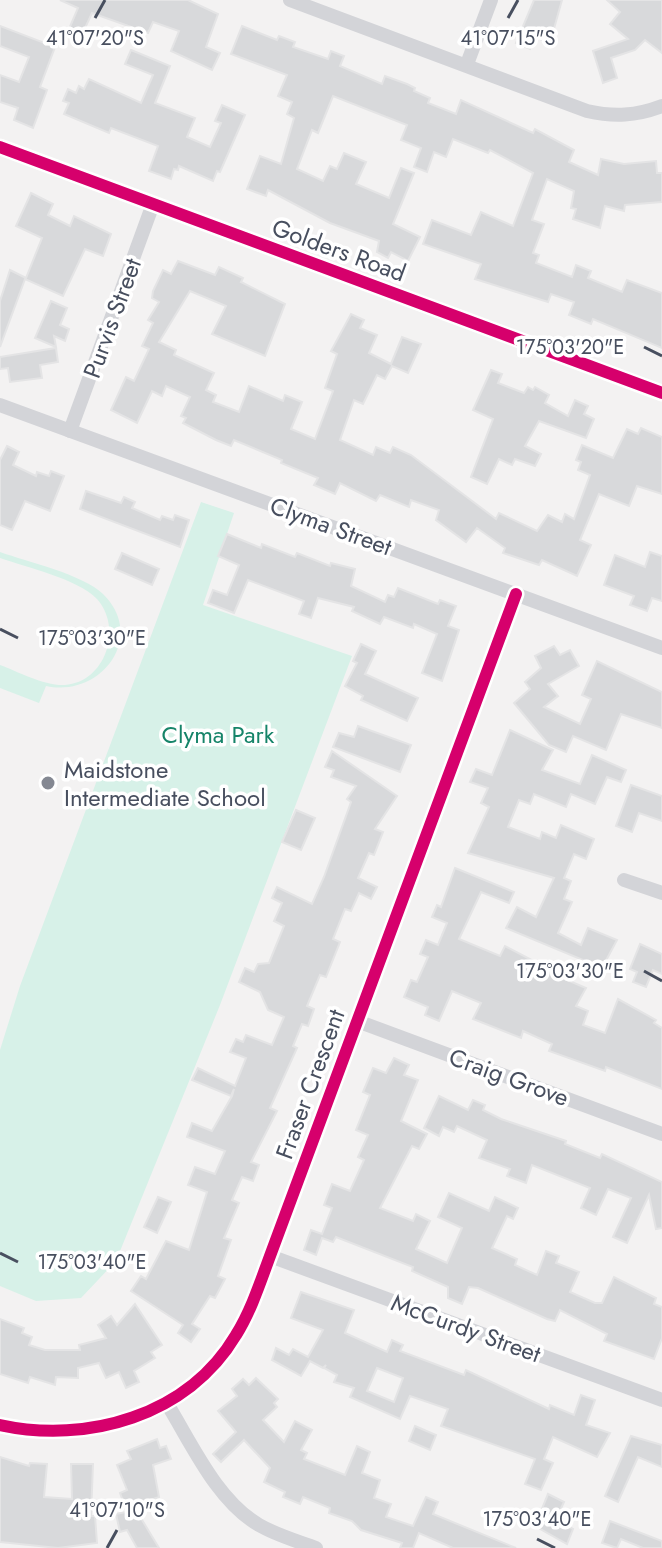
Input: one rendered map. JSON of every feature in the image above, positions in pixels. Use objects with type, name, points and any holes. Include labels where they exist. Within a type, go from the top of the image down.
[{"type":"street","points":[[290,0],[587,111],[610,116],[635,115],[662,106]]},
{"type":"street","points":[[467,64],[491,0]]},
{"type":"street","name":"Golders Road","points":[[0,147],[662,393]]},
{"type":"street","name":"Purvis Street","points":[[70,431],[153,204]]},
{"type":"street","name":"Clyma Street","points":[[0,405],[662,648]]},
{"type":"street","name":"Fraser Crescent","points":[[0,1425],[40,1432],[93,1429],[142,1415],[166,1402],[225,1352],[247,1314],[270,1256],[516,594]]},
{"type":"street","points":[[624,880],[662,893]]},
{"type":"street","name":"Craig Grove","points":[[357,1021],[662,1134]]},
{"type":"street","name":"McCurdy Street","points":[[270,1256],[662,1400]]},
{"type":"street","points":[[166,1402],[225,1494],[244,1515],[273,1532],[316,1548]]},
{"type":"green space","name":"Clyma Park","points":[[201,502],[234,513],[203,605],[352,656],[220,1005],[116,1261],[81,1298],[36,1301],[0,1286],[0,1050],[20,986]]},
{"type":"green space","points":[[0,552],[82,580],[103,594],[115,611],[120,628],[119,645],[112,661],[100,674],[84,683],[66,687],[46,686],[39,703],[0,688],[0,665],[49,683],[65,685],[79,682],[100,664],[106,652],[109,624],[105,611],[88,592],[65,580],[0,558]]},
{"type":"building","points":[[60,0],[188,0],[218,14],[206,47],[220,53],[212,70],[171,51],[179,31],[153,22],[148,33],[92,13],[79,41],[66,36],[78,8]]},
{"type":"building","points":[[534,0],[562,0],[550,43],[535,37],[530,49],[516,43]]},
{"type":"building","points":[[607,0],[662,0],[662,53],[645,40],[635,50],[611,58],[617,78],[603,83],[593,51],[628,39],[610,24],[620,12]]},
{"type":"building","points":[[0,26],[55,47],[40,87],[47,90],[33,128],[14,120],[18,108],[0,102],[0,75],[19,82],[29,57],[0,46]]},
{"type":"building","points":[[242,26],[277,40],[279,36],[295,42],[293,47],[328,59],[331,51],[344,56],[340,66],[382,84],[385,76],[407,84],[430,98],[428,103],[456,114],[461,100],[533,133],[535,129],[574,150],[569,162],[598,175],[601,159],[624,164],[656,161],[657,173],[662,173],[662,202],[625,205],[624,211],[605,206],[600,228],[573,219],[576,209],[571,208],[574,191],[547,179],[532,220],[544,224],[533,253],[539,255],[536,263],[572,277],[576,265],[591,271],[588,278],[622,292],[627,280],[662,293],[662,348],[593,319],[591,324],[569,315],[574,302],[551,294],[548,302],[475,279],[481,264],[423,244],[432,220],[471,235],[481,212],[513,226],[533,173],[490,150],[488,153],[453,139],[446,157],[434,152],[427,172],[414,167],[421,148],[401,140],[407,125],[333,96],[318,133],[312,130],[297,169],[323,181],[330,166],[337,169],[344,153],[366,162],[356,184],[389,198],[401,168],[414,173],[393,224],[420,237],[408,261],[391,252],[388,258],[377,252],[379,241],[330,223],[268,190],[266,196],[247,189],[260,156],[281,164],[294,118],[287,114],[292,102],[278,96],[287,75],[231,54]]},
{"type":"building","points":[[131,50],[170,66],[155,103],[195,118],[187,137],[210,147],[221,123],[215,121],[222,105],[245,115],[213,181],[179,166],[178,170],[174,169],[171,179],[149,171],[158,146],[111,128],[109,133],[64,114],[69,103],[63,101],[68,89],[76,93],[79,86],[84,89],[89,79],[141,103],[153,75],[125,64]]},
{"type":"building","points":[[31,193],[53,204],[48,215],[70,226],[74,216],[111,234],[103,256],[85,249],[63,296],[25,279],[0,347],[0,301],[10,270],[26,278],[42,238],[16,226]]},
{"type":"building","points":[[178,261],[215,275],[219,267],[285,304],[265,356],[212,334],[226,306],[190,291],[159,342],[176,350],[174,355],[214,373],[206,390],[216,395],[213,402],[239,412],[249,386],[283,401],[285,395],[302,402],[291,429],[315,439],[333,391],[325,388],[337,354],[331,351],[351,314],[364,320],[360,328],[377,335],[369,353],[391,364],[402,337],[421,344],[408,373],[392,366],[385,379],[377,375],[363,404],[354,400],[340,440],[373,455],[376,447],[390,453],[393,447],[411,455],[496,519],[499,513],[537,531],[548,515],[562,522],[565,514],[574,519],[590,475],[578,470],[581,462],[576,460],[582,445],[613,458],[627,429],[638,434],[641,428],[662,437],[662,494],[637,486],[629,506],[599,494],[580,540],[591,545],[577,576],[542,560],[539,565],[503,553],[505,548],[477,528],[466,542],[436,520],[439,510],[411,500],[409,507],[380,495],[376,501],[340,483],[335,494],[314,485],[318,478],[281,463],[282,460],[234,440],[231,446],[216,440],[183,423],[186,418],[181,416],[190,397],[166,386],[162,396],[152,391],[137,423],[111,410],[126,377],[134,381],[149,349],[142,346],[153,323],[148,320],[159,302],[152,298],[153,291],[163,270],[171,274]]},
{"type":"building","points":[[51,301],[67,308],[60,325],[69,329],[65,341],[54,336],[56,347],[35,338]]},
{"type":"building","points":[[56,348],[58,362],[40,365],[42,378],[10,382],[8,368],[0,369],[0,357]]},
{"type":"building","points":[[491,370],[502,374],[498,383],[524,393],[528,387],[533,390],[535,387],[549,395],[545,403],[568,416],[575,400],[588,406],[584,414],[594,419],[586,438],[539,421],[525,446],[541,454],[535,466],[515,459],[512,465],[499,459],[487,484],[471,477],[493,419],[473,410]]},
{"type":"building","points":[[7,446],[19,452],[13,465],[36,476],[37,472],[49,476],[51,471],[64,476],[50,511],[25,501],[12,530],[0,525],[0,460]]},
{"type":"building","points":[[86,491],[121,503],[124,497],[135,502],[132,508],[160,520],[162,516],[173,520],[175,515],[189,520],[180,547],[80,509]]},
{"type":"building","points":[[227,534],[261,548],[262,544],[295,557],[297,553],[330,566],[331,563],[355,569],[351,586],[385,602],[388,595],[394,597],[398,588],[438,604],[440,600],[456,606],[448,626],[459,630],[442,681],[422,673],[437,634],[414,624],[413,628],[384,617],[380,624],[352,611],[354,607],[318,598],[311,618],[299,614],[304,601],[248,580],[234,613],[208,603],[213,590],[227,595],[239,565],[218,556]]},
{"type":"building","points":[[650,552],[662,556],[662,601],[652,598],[647,611],[630,605],[634,596],[604,585],[615,555],[645,567]]},
{"type":"building","points":[[122,553],[159,569],[152,585],[115,569]]},
{"type":"building","points":[[361,644],[376,651],[365,674],[418,698],[407,721],[361,700],[363,696],[345,686],[357,663],[353,661]]},
{"type":"building","points":[[554,646],[560,655],[570,650],[579,666],[548,684],[558,696],[544,707],[580,724],[591,699],[582,695],[597,661],[662,692],[662,728],[621,714],[606,750],[573,736],[566,752],[549,745],[514,703],[530,689],[525,682],[541,668],[535,656]]},
{"type":"building","points":[[358,726],[411,745],[400,772],[333,747],[339,733],[354,737]]},
{"type":"building","points":[[510,730],[553,750],[542,770],[580,784],[592,755],[626,770],[621,782],[607,777],[595,804],[571,794],[566,807],[534,794],[530,804],[519,800],[508,827],[540,839],[542,832],[556,838],[561,825],[594,839],[586,859],[574,854],[564,878],[571,881],[564,899],[572,902],[558,933],[581,945],[588,928],[617,940],[602,968],[506,928],[517,907],[536,917],[554,878],[468,853],[489,807],[481,803],[488,788],[470,782],[476,769],[492,775]]},
{"type":"building","points":[[332,751],[397,796],[375,829],[383,832],[374,855],[369,853],[358,878],[377,887],[371,899],[359,893],[351,911],[345,909],[333,939],[340,942],[326,977],[320,975],[307,1006],[314,1009],[308,1026],[302,1024],[293,1046],[297,1048],[270,1108],[277,1111],[251,1162],[259,1165],[253,1181],[242,1177],[232,1200],[239,1203],[224,1238],[231,1240],[218,1276],[225,1279],[215,1298],[210,1296],[192,1324],[200,1329],[191,1342],[178,1333],[183,1325],[131,1291],[141,1276],[146,1279],[166,1241],[189,1250],[207,1192],[188,1185],[195,1167],[215,1174],[225,1151],[187,1137],[192,1123],[212,1131],[232,1096],[234,1089],[231,1096],[192,1080],[198,1068],[235,1086],[246,1058],[230,1052],[236,1039],[243,1042],[246,1035],[272,1045],[284,1017],[268,1010],[260,992],[239,982],[245,968],[254,972],[258,964],[269,963],[284,926],[274,921],[282,903],[272,898],[277,887],[312,904],[324,877],[351,802],[347,799],[356,786],[331,777],[334,770],[325,767]]},
{"type":"building","points":[[631,785],[662,796],[662,821],[639,813],[632,832],[616,826]]},
{"type":"building","points":[[296,810],[315,818],[301,850],[282,842]]},
{"type":"building","points":[[455,868],[514,892],[509,903],[481,892],[459,939],[500,956],[505,946],[547,968],[546,971],[586,988],[576,1006],[588,1011],[583,1025],[605,1033],[618,999],[656,1020],[654,1023],[662,1028],[662,1089],[606,1067],[605,1071],[549,1051],[552,1044],[523,1031],[521,1038],[473,1019],[481,1003],[452,991],[439,1021],[425,1015],[428,1007],[404,997],[411,980],[417,982],[428,957],[420,954],[426,940],[438,945],[447,923],[432,917],[437,905],[441,907]]},
{"type":"building","points":[[640,944],[662,954],[662,974],[653,970],[646,987],[633,982],[637,972],[630,969]]},
{"type":"building","points":[[394,1058],[409,1065],[404,1075],[418,1080],[401,1121],[427,1134],[419,1149],[412,1146],[380,1208],[413,1221],[416,1214],[430,1221],[416,1249],[447,1263],[462,1228],[438,1217],[449,1193],[489,1211],[495,1197],[518,1208],[513,1219],[507,1216],[492,1248],[517,1259],[515,1265],[537,1275],[546,1251],[559,1256],[556,1263],[579,1272],[570,1292],[595,1303],[602,1303],[614,1277],[656,1298],[654,1304],[662,1307],[662,1338],[654,1359],[604,1341],[607,1334],[560,1310],[555,1321],[547,1319],[478,1288],[469,1287],[462,1304],[448,1298],[448,1287],[412,1271],[413,1267],[336,1237],[333,1242],[322,1238],[316,1255],[304,1250],[311,1230],[322,1234],[332,1208],[324,1205],[332,1184],[350,1191],[364,1160],[358,1157],[368,1135],[356,1130],[370,1095],[363,1092],[373,1068],[386,1073]]},
{"type":"building","points":[[439,1096],[468,1110],[473,1100],[485,1105],[483,1110],[501,1119],[566,1141],[565,1144],[600,1158],[602,1154],[662,1182],[662,1228],[656,1229],[649,1195],[627,1243],[613,1237],[631,1198],[608,1189],[596,1215],[581,1208],[590,1188],[532,1165],[526,1183],[507,1176],[510,1169],[479,1158],[487,1140],[457,1126],[454,1132],[443,1127],[439,1136],[424,1128]]},
{"type":"building","points":[[158,1197],[171,1202],[157,1233],[144,1227]]},
{"type":"building","points":[[301,1292],[354,1310],[345,1333],[387,1352],[392,1340],[403,1345],[400,1351],[464,1375],[466,1370],[549,1409],[550,1405],[574,1415],[581,1395],[595,1400],[586,1425],[610,1433],[597,1457],[553,1437],[544,1459],[553,1463],[541,1490],[525,1484],[535,1459],[441,1426],[448,1409],[410,1396],[400,1419],[350,1397],[354,1388],[334,1382],[337,1375],[324,1368],[326,1365],[323,1368],[310,1361],[301,1376],[272,1360],[276,1348],[289,1355],[293,1349],[308,1357],[323,1330],[291,1318]],"holes":[[[377,1368],[403,1378],[394,1402],[367,1391]]]},
{"type":"building","points":[[135,1304],[162,1345],[151,1352],[155,1358],[134,1371],[139,1382],[126,1388],[119,1372],[106,1378],[99,1363],[78,1368],[78,1378],[56,1377],[55,1385],[30,1377],[28,1383],[0,1374],[0,1319],[24,1328],[22,1333],[32,1337],[29,1345],[45,1350],[80,1350],[79,1345],[106,1338],[98,1325],[111,1316],[117,1325]]},
{"type":"building","points":[[256,1378],[278,1399],[274,1403],[277,1407],[263,1420],[284,1442],[295,1421],[312,1430],[301,1450],[307,1453],[304,1459],[345,1475],[357,1446],[370,1452],[362,1473],[380,1480],[374,1498],[391,1504],[386,1517],[413,1526],[426,1497],[438,1502],[433,1514],[516,1548],[453,1548],[419,1533],[413,1548],[400,1548],[402,1543],[361,1530],[352,1521],[329,1513],[330,1508],[303,1497],[300,1504],[283,1497],[285,1492],[264,1482],[270,1468],[244,1440],[221,1462],[213,1454],[236,1432],[218,1411],[237,1396],[232,1389],[243,1379],[249,1385]]},
{"type":"building","points":[[415,1426],[436,1435],[430,1450],[409,1441]]},
{"type":"building","points":[[631,1436],[662,1445],[662,1467],[638,1457],[618,1502],[605,1496]]},
{"type":"building","points":[[157,1439],[160,1448],[166,1446],[171,1459],[153,1465],[159,1497],[126,1509],[120,1493],[127,1490],[117,1465],[131,1459],[127,1451]]},
{"type":"building","points":[[0,1457],[29,1466],[30,1463],[47,1464],[44,1497],[72,1499],[71,1464],[93,1464],[91,1516],[95,1516],[97,1543],[58,1548],[0,1542]]},
{"type":"building","points":[[548,1494],[564,1502],[556,1519],[573,1529],[567,1544],[535,1526]]},
{"type":"building","points":[[136,1510],[159,1548],[137,1548],[127,1530],[120,1532],[116,1514]]},
{"type":"building","points":[[610,1521],[662,1541],[662,1548],[643,1548],[621,1539],[617,1548],[602,1543]]},
{"type":"cycle path","points":[[0,147],[662,393]]},
{"type":"cycle path","points":[[0,1425],[33,1430],[67,1430],[133,1418],[191,1386],[216,1363],[236,1335],[259,1287],[516,594]]},
{"type":"place","name":"Maidstone Intermediate School","points":[[48,783]]}]
